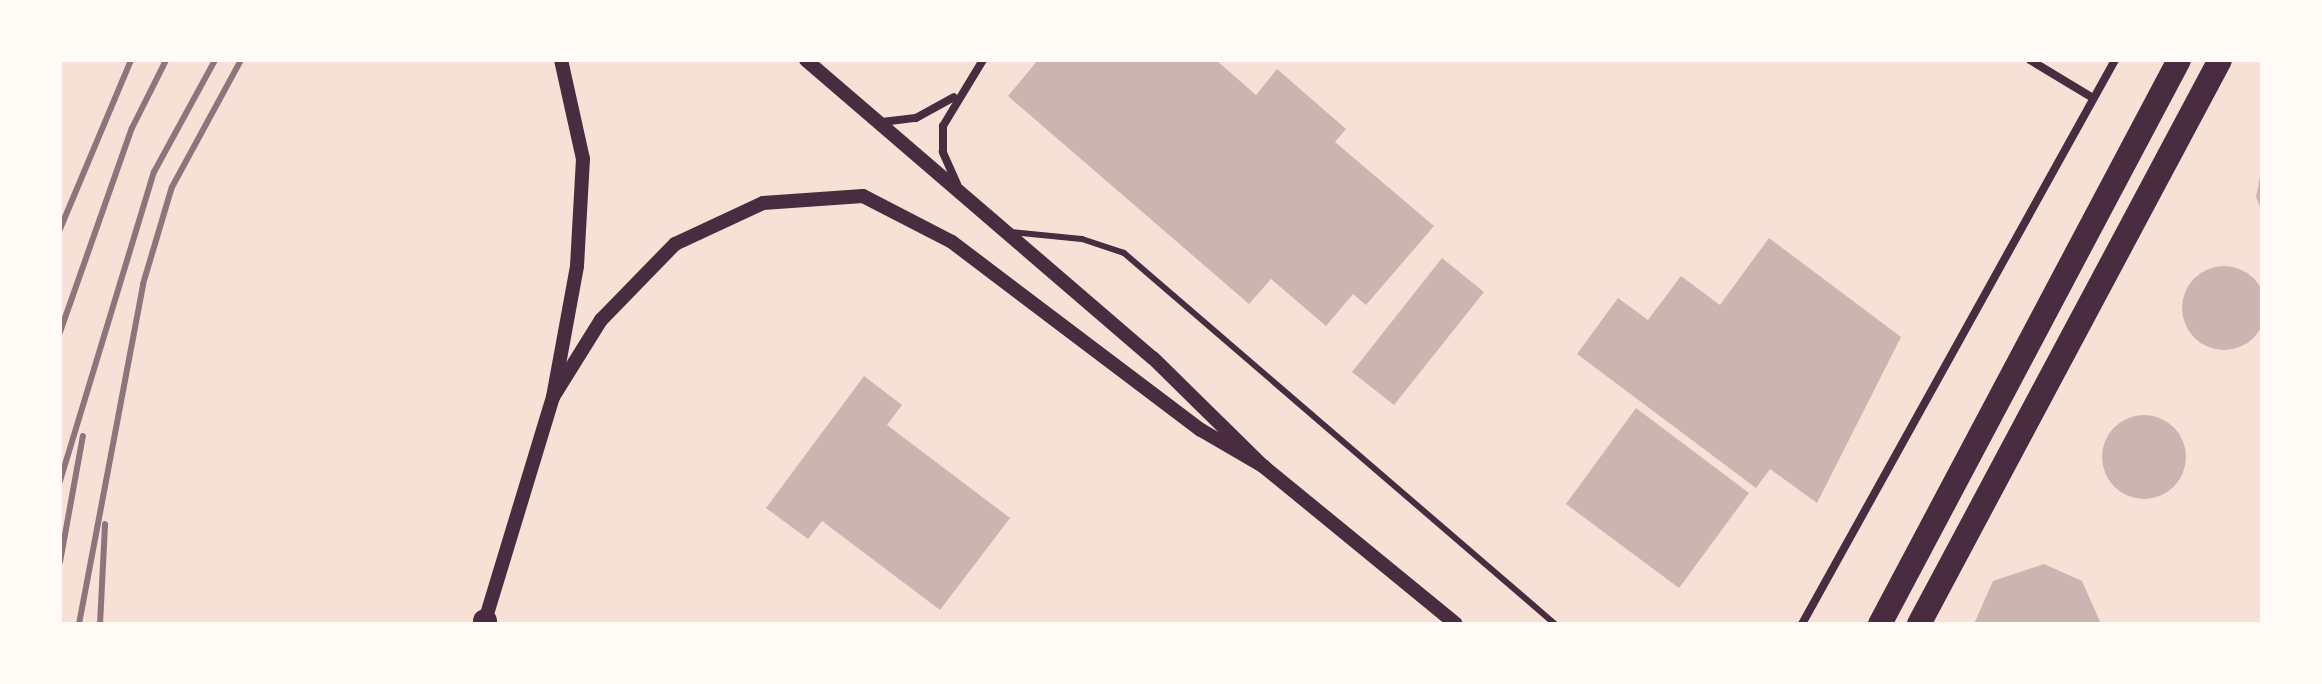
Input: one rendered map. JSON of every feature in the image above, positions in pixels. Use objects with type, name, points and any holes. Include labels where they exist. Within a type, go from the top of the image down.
[{"type":"highway","points":[[1880,624],[2179,60]]},
{"type":"highway","points":[[1919,624],[2222,60]]},
{"type":"street","points":[[485,623],[553,397],[584,193],[579,123],[561,60]]},
{"type":"street","points":[[806,60],[1010,232],[1263,466],[1456,624]]},
{"type":"street","points":[[966,195],[941,139],[955,97],[983,60]]},
{"type":"street","points":[[2030,60],[2093,98]]},
{"type":"street","points":[[1802,624],[2115,60]]},
{"type":"street","points":[[1925,624],[2222,60]]},
{"type":"street","points":[[882,122],[916,118],[955,97]]},
{"type":"street","points":[[553,397],[601,320],[675,244],[763,203],[863,196],[952,242],[1178,414],[1263,466]]},
{"type":"lane","points":[[1010,232],[1082,239],[1124,253],[1555,624]]},
{"type":"building","points":[[1038,60],[1216,60],[1256,95],[1277,69],[1346,129],[1335,142],[1434,226],[1366,305],[1353,294],[1326,326],[1271,279],[1249,304],[1008,96]]},
{"type":"building","points":[[2262,166],[2262,211],[2256,197]]},
{"type":"building","points":[[1769,238],[1901,337],[1817,503],[1770,469],[1756,488],[1577,354],[1618,298],[1648,320],[1681,276],[1720,305]]},
{"type":"building","points":[[1442,258],[1484,292],[1394,405],[1352,372]]},
{"type":"building","points":[[2224,266],[2247,273],[2259,285],[2266,308],[2259,331],[2247,343],[2224,350],[2201,343],[2189,331],[2182,308],[2189,285],[2201,273]]},
{"type":"building","points":[[864,376],[902,405],[887,425],[1010,518],[940,610],[822,521],[808,539],[766,508]]},
{"type":"building","points":[[1636,408],[1749,493],[1679,588],[1566,504]]},
{"type":"building","points":[[2144,415],[2160,418],[2174,427],[2183,441],[2186,457],[2183,473],[2174,487],[2160,496],[2144,499],[2128,496],[2114,487],[2105,473],[2102,457],[2105,441],[2114,427],[2128,418]]},
{"type":"building","points":[[2044,564],[2082,581],[2101,624],[1974,624],[1993,581]]},
{"type":"railway","points":[[60,229],[131,60]]},
{"type":"railway","points":[[60,332],[132,128],[166,60]]},
{"type":"railway","points":[[60,481],[154,172],[215,60]]},
{"type":"railway","points":[[79,624],[143,284],[172,187],[241,60]]},
{"type":"railway","points":[[60,562],[83,436]]},
{"type":"railway","points":[[100,624],[105,524]]}]
